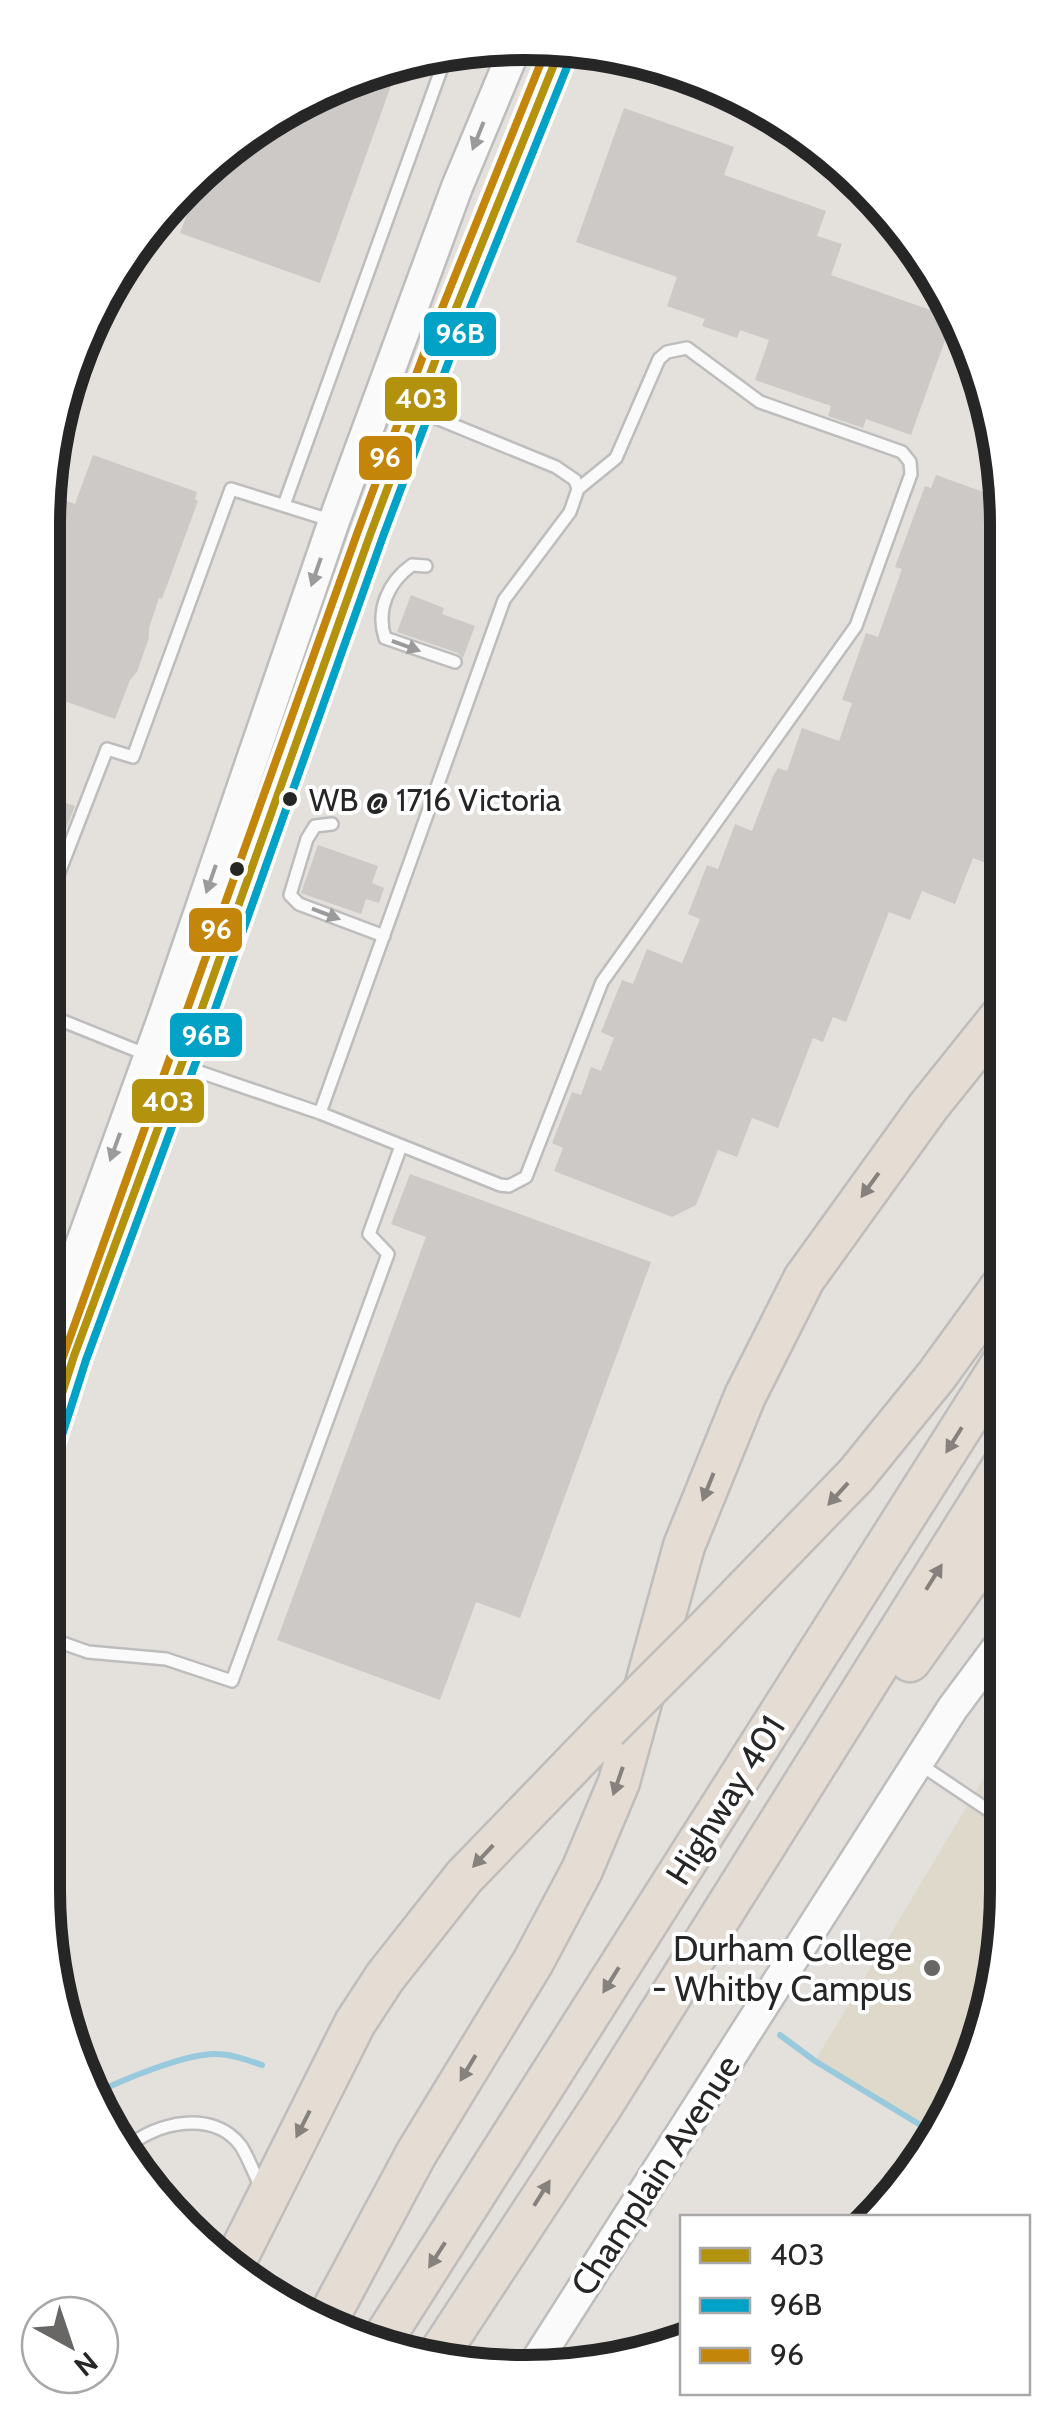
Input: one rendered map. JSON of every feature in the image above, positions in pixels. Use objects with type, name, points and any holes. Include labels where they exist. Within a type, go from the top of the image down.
[{"type":"highway","points":[[331,2313],[416,2154],[533,1962],[582,1870],[619,1782],[684,1546],[744,1396],[804,1279],[928,1106],[990,1030]]},
{"type":"highway","points":[[928,1106],[990,1046]]},
{"type":"highway","points":[[238,2256],[354,2023],[385,1976],[464,1877],[856,1475],[937,1376],[990,1302]]},
{"type":"highway","name":"Highway 401","points":[[387,2333],[990,1383]]},
{"type":"highway","name":"Highway 401","points":[[443,2348],[602,2104],[990,1487]]},
{"type":"highway","points":[[602,2104],[990,1549]]},
{"type":"main road","points":[[60,1301],[150,1056],[334,521],[432,254],[510,60]]},
{"type":"main road","points":[[60,1399],[417,410],[555,61]]},
{"type":"main road","points":[[417,410],[407,400],[404,388],[444,277],[432,254]]},
{"type":"main road","name":"Champlain Avenue","points":[[539,2355],[952,1709],[990,1658]]},
{"type":"lane","points":[[284,506],[442,68]]},
{"type":"lane","points":[[60,1020],[150,1056],[320,1113],[500,1185],[509,1186],[526,1177],[602,982],[856,626],[912,474],[910,462],[902,452],[760,402],[687,348],[676,348],[659,359],[616,458],[578,488],[570,512],[504,600],[320,1113]]},
{"type":"lane","points":[[417,410],[556,467],[575,480],[578,488]]},
{"type":"lane","points":[[60,869],[108,749],[133,757],[231,489],[334,521]]},
{"type":"lane","points":[[426,566],[412,564],[395,577],[379,618],[385,638],[455,662]]},
{"type":"lane","points":[[332,824],[315,826],[307,839],[290,895],[299,904],[384,936]]},
{"type":"lane","points":[[60,1642],[88,1652],[166,1658],[232,1682],[388,1254],[370,1234],[402,1146]]},
{"type":"lane","points":[[918,1762],[990,1811]]},
{"type":"lane","points":[[134,2142],[143,2133],[178,2122],[212,2126],[239,2143],[265,2196]]},
{"type":"shaded area","name":"Durham College - Whitby Campus","points":[[990,1768],[989,1920],[981,1981],[955,2068],[928,2122],[925,2128],[815,2061]]},
{"type":"building","points":[[393,80],[320,283],[180,233],[192,200],[267,138],[347,95]]},
{"type":"building","points":[[624,108],[734,147],[724,175],[826,211],[817,236],[842,244],[831,275],[939,313],[948,332],[911,435],[866,419],[863,428],[828,416],[831,406],[755,380],[769,340],[740,330],[737,338],[702,326],[705,319],[667,306],[677,277],[576,242]]},
{"type":"building","points":[[93,455],[197,492],[198,501],[162,599],[159,598],[137,672],[115,719],[60,699],[61,499],[75,504]]},
{"type":"building","points":[[936,475],[989,494],[990,865],[973,858],[955,904],[922,891],[910,920],[889,912],[846,1022],[833,1017],[823,1042],[813,1038],[778,1128],[752,1118],[737,1157],[718,1150],[696,1205],[672,1217],[554,1171],[563,1148],[552,1143],[572,1092],[581,1095],[591,1067],[601,1071],[614,1038],[601,1032],[622,980],[633,984],[647,949],[682,963],[700,919],[688,914],[707,865],[718,869],[735,824],[752,831],[773,776],[778,768],[787,771],[802,728],[839,741],[852,703],[842,700],[866,633],[878,637],[902,569],[895,567],[925,486],[931,488]]},
{"type":"building","points":[[411,595],[444,608],[442,614],[475,626],[463,658],[397,632]]},
{"type":"building","points":[[60,801],[75,806],[60,844]]},
{"type":"building","points":[[318,845],[378,866],[372,883],[384,888],[379,903],[366,899],[361,914],[301,893]]},
{"type":"building","points":[[410,1174],[651,1262],[520,1618],[476,1602],[440,1700],[277,1640],[426,1237],[391,1224]]},
{"type":"waterway","points":[[780,2035],[815,2061],[925,2128]]},
{"type":"waterway","points":[[105,2089],[155,2068],[204,2055],[228,2055],[262,2065]]},
{"type":"transit line","name":"96","points":[[60,1365],[358,531],[426,348],[542,61]]},
{"type":"transit line","name":"403","points":[[60,1400],[370,535],[555,61]]},
{"type":"transit line","name":"96B","points":[[60,1441],[382,539],[569,62]]},
{"type":"place","name":"WB @ 1716 Victoria","points":[[290,799]]},
{"type":"place","name":"Durham College - Whitby Campus","points":[[932,1968]]}]
